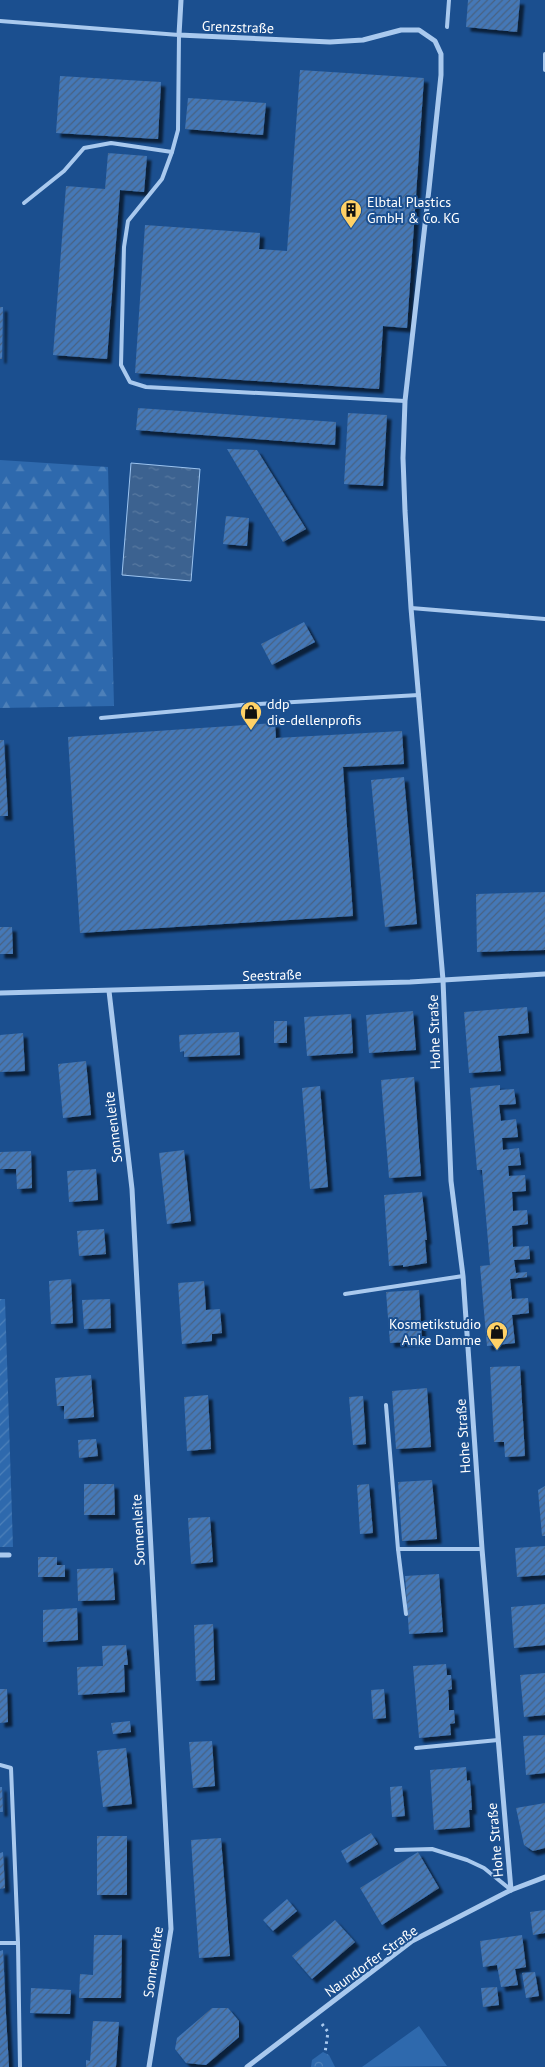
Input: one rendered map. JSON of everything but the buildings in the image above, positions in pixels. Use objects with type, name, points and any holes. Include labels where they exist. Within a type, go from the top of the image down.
[{"type":"street","points":[[179,35],[181,0]]},
{"type":"street","name":"Grenzstraße","points":[[179,35],[330,42],[363,40],[401,30],[419,30],[435,40],[441,54],[441,75],[405,401],[403,458],[411,608]]},
{"type":"street","name":"Hohe Straße","points":[[411,608],[443,980],[451,1181],[464,1276],[482,1549],[511,1890]]},
{"type":"street","name":"Seestraße","points":[[0,993],[443,980],[545,974]]},
{"type":"street","name":"Sonnenleite","points":[[109,991],[132,1189],[170,1929],[149,2067]]},
{"type":"street","points":[[0,1555],[9,1555]]},
{"type":"street","name":"Naundorfer Straße","points":[[247,2067],[412,1941],[511,1890],[545,1877]]},
{"type":"lane","points":[[447,27],[449,0]]},
{"type":"lane","name":"Grenzstraße","points":[[0,21],[179,35]]},
{"type":"lane","points":[[179,35],[178,130],[162,180],[128,221],[124,247],[121,365],[130,382],[146,387],[405,401]]},
{"type":"lane","points":[[545,54],[545,70]]},
{"type":"lane","points":[[24,203],[64,172],[84,148],[110,143],[172,152]]},
{"type":"lane","points":[[411,608],[545,618]]},
{"type":"lane","points":[[102,718],[242,705],[419,695]]},
{"type":"lane","points":[[345,1294],[464,1276]]},
{"type":"lane","points":[[386,1405],[398,1549],[406,1614]]},
{"type":"lane","points":[[398,1549],[482,1549]]},
{"type":"lane","points":[[416,1748],[498,1740]]},
{"type":"lane","points":[[0,1765],[11,1768],[18,1942],[20,2067]]},
{"type":"lane","points":[[396,1850],[432,1849],[461,1858],[484,1868],[511,1890]]},
{"type":"lane","points":[[0,1943],[18,1942]]},
{"type":"path","points":[[316,2015],[328,2032],[325,2053]]},
{"type":"green space","points":[[0,460],[108,467],[114,706],[0,708]]},
{"type":"green space","points":[[0,1299],[5,1299],[13,1547],[0,1547]]},
{"type":"green space","points":[[419,2026],[447,2066],[362,2067]]},
{"type":"green space","points":[[323,2052],[329,2055],[335,2067],[311,2067],[312,2060]]},
{"type":"water","points":[[131,463],[200,469],[191,581],[122,575]]},
{"type":"place","name":"Elbtal Plastics GmbH & Co. KG","points":[[351,229]]},
{"type":"place","name":"ddp die-dellenprofis","points":[[251,731]]},
{"type":"place","name":"Kosmetikstudio Anke Damme","points":[[497,1351]]}]
